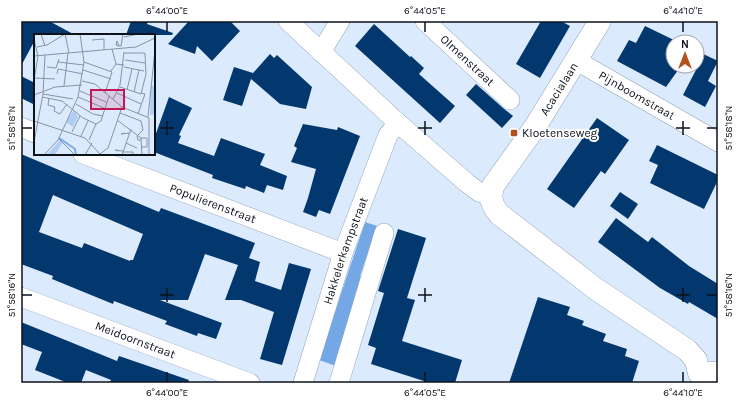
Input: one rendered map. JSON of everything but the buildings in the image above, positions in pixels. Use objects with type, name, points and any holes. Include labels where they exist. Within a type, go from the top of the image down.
[{"type":"street","points":[[288,21],[398,123],[467,183],[479,192],[491,196],[492,206],[499,214],[596,289],[687,350],[696,360],[704,376]]},
{"type":"street","points":[[321,52],[340,21]]},
{"type":"street","name":"Olmenstraat","points":[[425,21],[510,100]]},
{"type":"street","name":"Acacialaan","points":[[491,196],[493,186],[535,127],[600,21]]},
{"type":"street","name":"Pijnboomstraat","points":[[576,62],[718,142]]},
{"type":"street","name":"Hakkelerkampstraat","points":[[302,383],[343,253],[388,135],[398,123]]},
{"type":"street","points":[[21,126],[34,132]]},
{"type":"street","name":"Populierenstraat","points":[[86,155],[343,253]]},
{"type":"street","points":[[339,383],[384,233]]},
{"type":"street","name":"Meidoornstraat","points":[[21,296],[250,383]]},
{"type":"shaded area","points":[[365,222],[377,226],[360,276],[368,279],[339,367],[319,360]]},
{"type":"place","name":"Kloetenseweg","points":[[514,133]]}]
